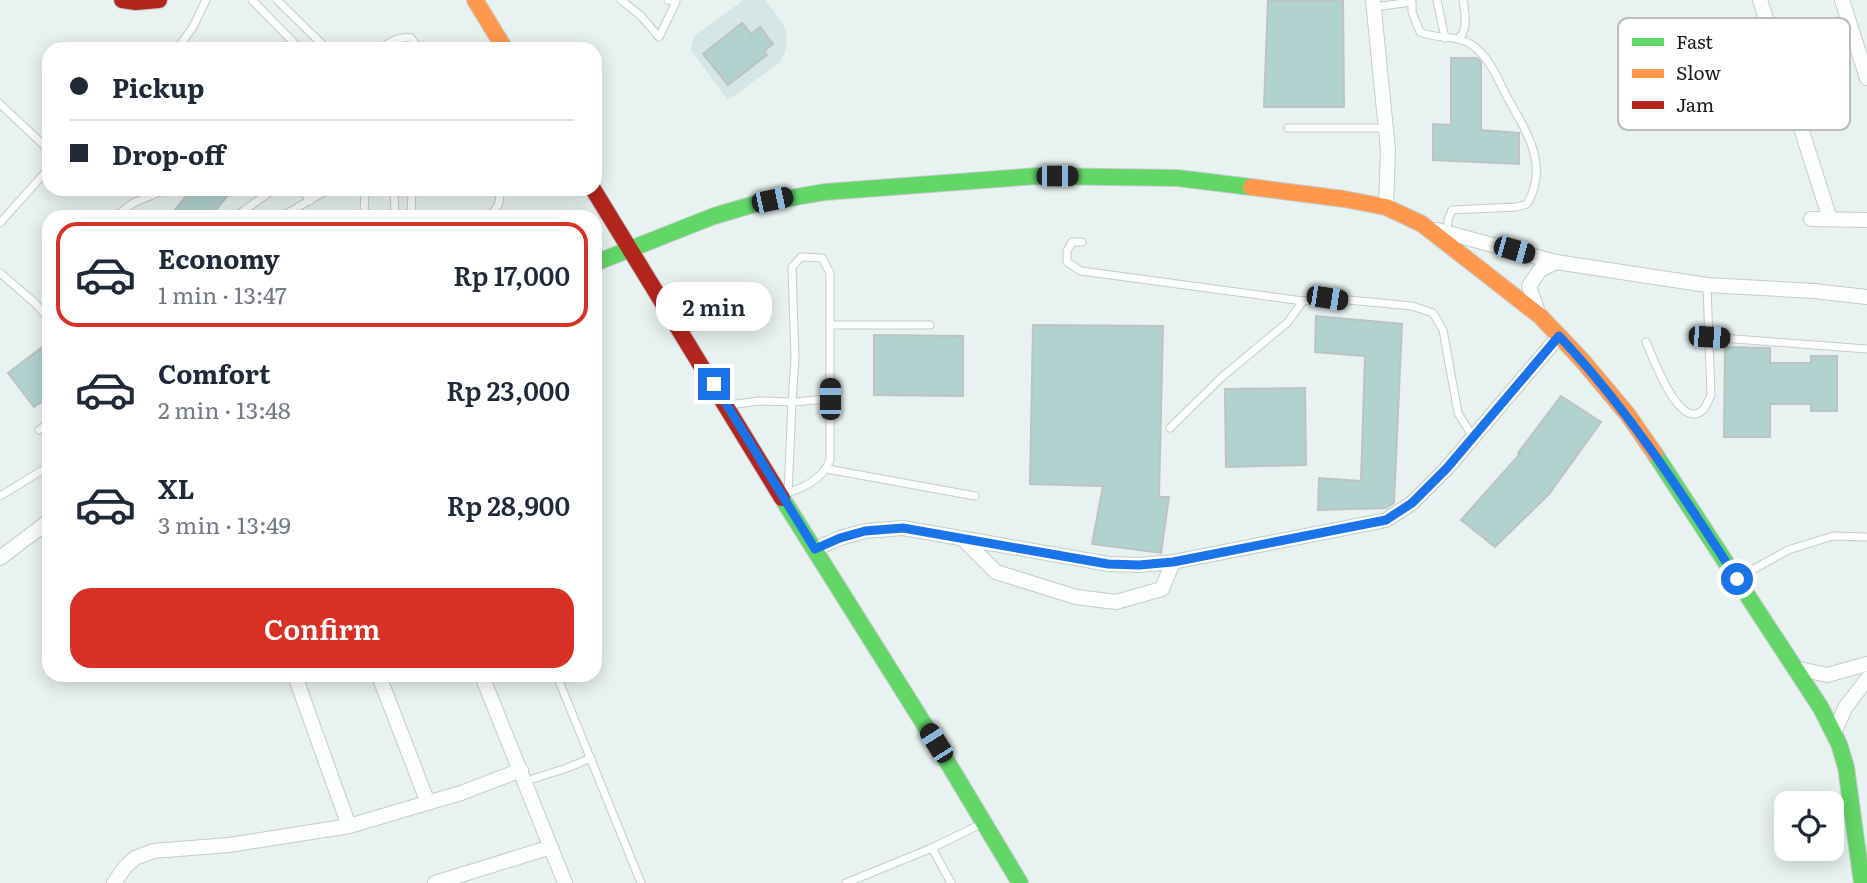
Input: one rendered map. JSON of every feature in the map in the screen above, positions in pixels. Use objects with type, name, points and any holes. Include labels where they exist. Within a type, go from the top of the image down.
[{"type":"street","points":[[122,0],[159,0]]},
{"type":"street","points":[[475,0],[501,42]]},
{"type":"street","points":[[1760,0],[1766,18]]},
{"type":"street","points":[[1842,0],[1848,18]]},
{"type":"street","points":[[1374,4],[1388,150],[1386,207]]},
{"type":"street","points":[[1850,25],[1867,78]]},
{"type":"street","points":[[1802,130],[1830,219]]},
{"type":"street","points":[[602,260],[714,216],[790,197],[1037,176],[1177,178],[1386,207],[1429,228],[1556,262],[1707,285],[1867,297]]},
{"type":"street","points":[[597,196],[784,494],[1020,883]]},
{"type":"street","points":[[1811,219],[1867,220]]},
{"type":"street","points":[[1429,228],[1540,316],[1628,415],[1667,471],[1834,733],[1846,767],[1863,863],[1862,883]]},
{"type":"street","points":[[1540,316],[1529,286],[1540,270],[1556,262]]},
{"type":"street","points":[[815,549],[840,538],[885,528],[903,528],[1108,564],[1139,565],[1173,562],[1386,520],[1412,503],[1474,437],[1559,336]]},
{"type":"street","points":[[0,558],[42,526]]},
{"type":"street","points":[[962,538],[996,572],[1076,597],[1116,602],[1162,589],[1173,562]]},
{"type":"street","points":[[1795,668],[1827,675],[1867,664]]},
{"type":"street","points":[[1834,733],[1845,708],[1867,679]]},
{"type":"street","points":[[297,682],[349,826]]},
{"type":"street","points":[[381,682],[428,803]]},
{"type":"street","points":[[485,682],[565,883]]},
{"type":"street","points":[[114,883],[135,858],[153,851],[229,845],[349,826],[524,776]]},
{"type":"street","points":[[435,883],[551,847]]},
{"type":"lane","points":[[182,42],[206,0]]},
{"type":"lane","points":[[252,0],[293,42]]},
{"type":"lane","points":[[277,0],[319,42]]},
{"type":"lane","points":[[626,1],[659,37],[677,2],[668,0]]},
{"type":"lane","points":[[1437,0],[1445,38]]},
{"type":"lane","points":[[1460,37],[1465,27],[1463,0]]},
{"type":"lane","points":[[1374,4],[1412,1],[1412,12],[1420,32],[1432,37],[1460,37],[1485,54],[1531,139],[1535,156],[1535,178],[1534,192],[1527,204],[1516,207],[1452,210],[1447,233]]},
{"type":"lane","points":[[308,42],[314,37]]},
{"type":"lane","points":[[390,42],[404,37],[411,38],[414,42]]},
{"type":"lane","points":[[0,104],[42,143]]},
{"type":"lane","points":[[1288,128],[1385,128]]},
{"type":"lane","points":[[0,223],[42,176]]},
{"type":"lane","points":[[124,210],[150,196]]},
{"type":"lane","points":[[244,210],[264,196]]},
{"type":"lane","points":[[307,196],[310,201]]},
{"type":"lane","points":[[294,210],[318,196]]},
{"type":"lane","points":[[1082,242],[1072,242],[1067,251],[1067,262],[1081,271],[1303,300],[1327,298],[1412,306],[1433,313],[1443,330],[1458,413],[1474,437]]},
{"type":"lane","points":[[802,257],[822,258],[826,262],[830,273],[830,325],[830,460],[827,469],[808,484],[784,494],[795,359],[790,274],[792,267],[802,257]]},
{"type":"lane","points":[[0,273],[42,310]]},
{"type":"lane","points":[[1646,342],[1669,393],[1687,413],[1695,414],[1703,410],[1711,395],[1707,285]]},
{"type":"lane","points":[[1170,428],[1222,377],[1288,322],[1303,300]]},
{"type":"lane","points":[[830,325],[930,325]]},
{"type":"lane","points":[[1709,337],[1867,349]]},
{"type":"lane","points":[[727,405],[830,399]]},
{"type":"lane","points":[[827,469],[975,496]]},
{"type":"lane","points":[[0,496],[42,470]]},
{"type":"lane","points":[[1737,579],[1788,550],[1833,536],[1867,537]]},
{"type":"lane","points":[[559,682],[642,883]]},
{"type":"lane","points":[[524,776],[567,768],[591,758]]},
{"type":"lane","points":[[846,883],[932,848],[984,822]]},
{"type":"lane","points":[[932,848],[951,883]]},
{"type":"shaded area","points":[[744,0],[765,0],[782,22],[787,42],[779,63],[728,100],[691,50],[694,36]]},
{"type":"building","points":[[1268,0],[1343,0],[1344,107],[1264,107]]},
{"type":"building","points":[[742,23],[751,34],[760,27],[773,44],[764,51],[767,55],[728,85],[703,54]]},
{"type":"building","points":[[1451,58],[1477,58],[1481,62],[1481,130],[1519,133],[1519,164],[1433,160],[1433,124],[1451,125]]},
{"type":"building","points":[[186,196],[227,196],[216,210],[175,210]]},
{"type":"building","points":[[1316,316],[1402,324],[1394,503],[1386,508],[1318,510],[1319,478],[1361,481],[1365,356],[1315,352]]},
{"type":"building","points":[[1033,325],[1163,326],[1159,497],[1169,497],[1161,553],[1092,544],[1103,486],[1030,484]]},
{"type":"building","points":[[874,335],[963,336],[963,396],[874,395]]},
{"type":"building","points":[[42,347],[42,402],[34,407],[8,373]]},
{"type":"building","points":[[1725,347],[1770,348],[1770,363],[1811,363],[1811,356],[1837,356],[1837,411],[1811,411],[1811,404],[1770,404],[1770,437],[1724,437]]},
{"type":"building","points":[[1305,388],[1306,465],[1226,467],[1225,389]]},
{"type":"building","points":[[1561,396],[1601,422],[1549,494],[1495,547],[1461,520],[1520,454],[1518,453]]},
{"type":"traffic: fast","points":[[602,260],[714,216],[755,204],[825,192],[1037,176],[1177,178],[1251,187]]},
{"type":"traffic: fast","points":[[1655,454],[1821,708],[1839,744],[1846,767],[1862,883]]},
{"type":"traffic: fast","points":[[782,498],[936,743],[1020,883]]},
{"type":"traffic: slow","points":[[475,0],[501,42]]},
{"type":"traffic: slow","points":[[1251,187],[1386,207],[1422,224],[1540,316],[1628,415],[1655,454]]},
{"type":"traffic: jam","points":[[122,0],[159,0]]},
{"type":"traffic: jam","points":[[597,196],[782,498]]},
{"type":"route","points":[[714,384],[815,549],[865,531],[903,528],[1108,564],[1139,565],[1206,557],[1386,520],[1412,503],[1447,468],[1559,336],[1628,415],[1737,579]]}]
